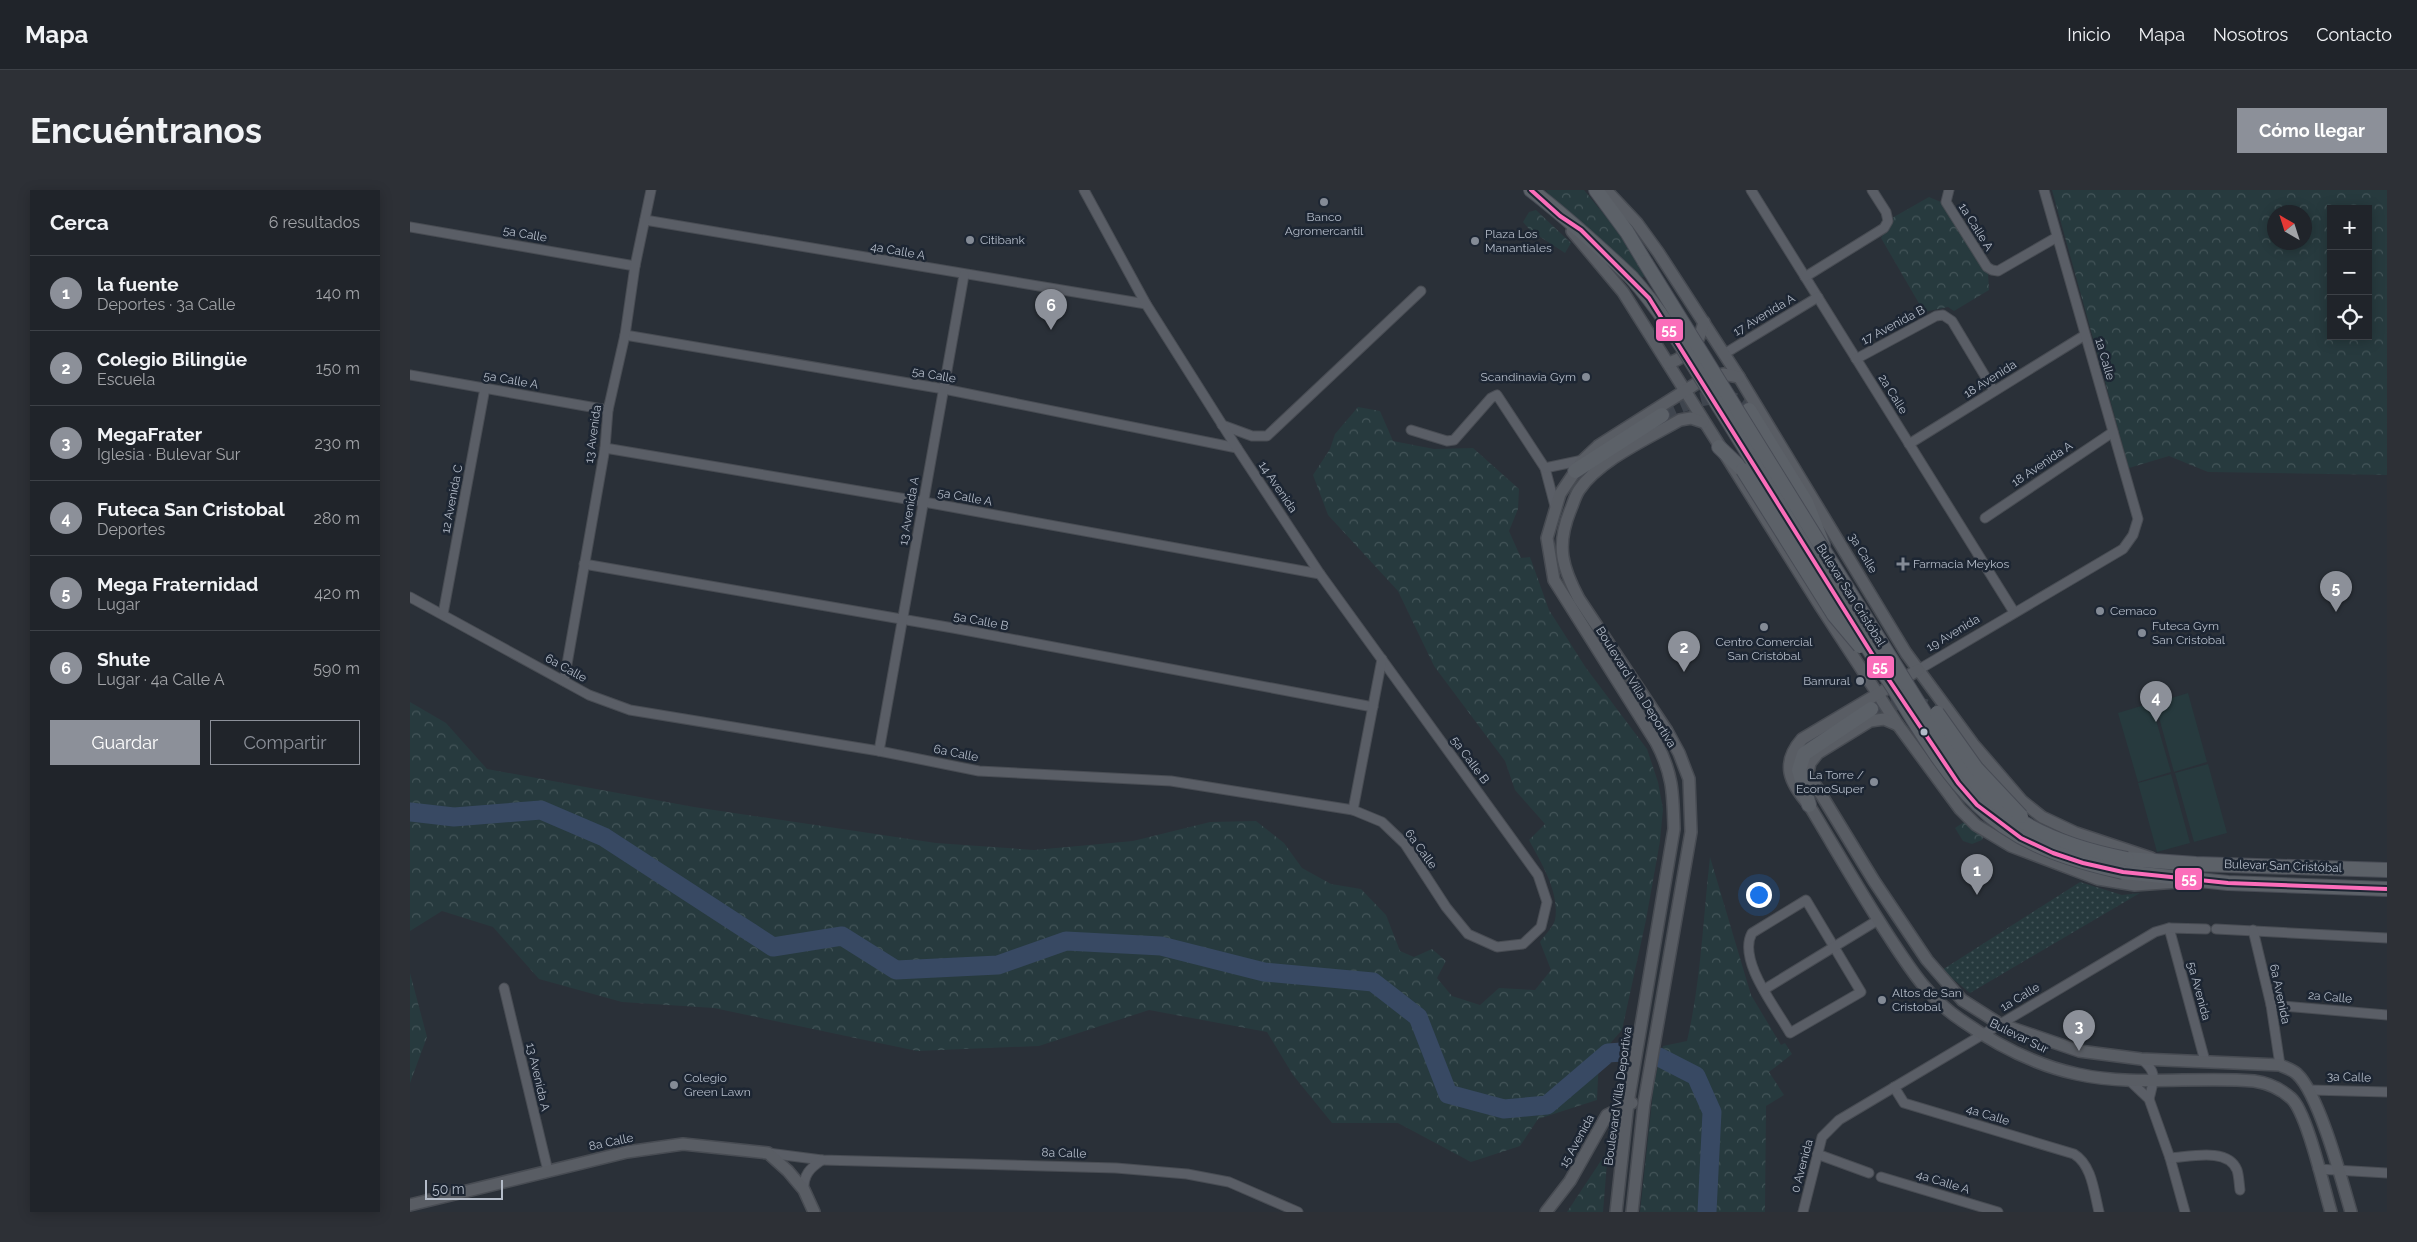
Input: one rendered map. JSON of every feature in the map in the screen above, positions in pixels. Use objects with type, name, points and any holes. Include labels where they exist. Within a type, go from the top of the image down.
[{"type":"main road","name":"Bulevar San Cristóbal","points":[[1531,190],[1560,216],[1581,230],[1631,277],[1649,298],[1877,662],[1958,783],[1977,804],[2021,838],[2053,853],[2123,872],[2206,881],[2387,890]]},
{"type":"main road","name":"Bulevar San Cristóbal","points":[[1596,190],[1627,232],[1940,738],[1982,791],[1998,806],[2058,840],[2089,851],[2127,858],[2196,864],[2387,870]]},
{"type":"main road","name":"3a Calle","points":[[1606,190],[1637,223],[1704,322],[1918,670],[1989,764],[2022,801],[2042,816],[2076,833],[2157,860]]},
{"type":"main road","points":[[1560,216],[1618,286],[1669,363],[1719,447],[1898,725],[1958,806],[1976,825],[2011,846],[2098,879],[2135,885],[2206,881]]},
{"type":"main road","points":[[1669,363],[1679,360],[1696,345],[1704,322]]},
{"type":"main road","name":"Boulevard Villa Deportiva","points":[[1616,1212],[1628,1102],[1674,829],[1673,784],[1667,762],[1656,742],[1554,580],[1547,538],[1555,506],[1566,482],[1579,465],[1598,446],[1705,378],[1723,374],[1739,377]]},
{"type":"main road","points":[[1749,410],[1806,502],[1821,535],[1825,553]]},
{"type":"main road","points":[[1579,465],[1662,415]]},
{"type":"main road","name":"Boulevard Villa Deportiva","points":[[1632,1212],[1644,1103],[1691,832],[1689,779],[1679,752],[1667,731],[1602,634],[1569,580],[1562,556],[1561,535],[1574,500],[1588,480],[1611,460],[1680,420],[1691,418],[1704,422]]},
{"type":"main road","points":[[1719,447],[1743,470],[1848,635],[1877,662]]},
{"type":"main road","points":[[1821,607],[1832,608],[1847,600],[1856,581],[1857,571]]},
{"type":"main road","points":[[1592,640],[1602,634]]},
{"type":"main road","name":"19 Avenida","points":[[1790,757],[1802,739],[1877,692],[1918,670]]},
{"type":"main road","points":[[1809,805],[1799,770],[1804,754],[1871,709]]},
{"type":"main road","points":[[1937,714],[1976,768],[2012,804],[2028,824]]},
{"type":"main road","name":"Bulevar Sur","points":[[1898,725],[1884,719],[1870,721],[1818,753],[1810,763],[1808,773],[1927,960],[1962,1000],[2000,1024],[2079,1051],[2141,1059],[2280,1065]]},
{"type":"main road","name":"Bulevar Sur","points":[[1790,757],[1792,779],[1798,792],[1809,805],[1878,920],[1919,982],[1939,1004],[1983,1034],[2033,1061],[2077,1074],[2129,1080],[2256,1082],[2276,1087],[2293,1100],[2300,1112],[2331,1212]]},
{"type":"main road","points":[[1958,806],[1989,778],[1989,764]]},
{"type":"main road","points":[[2280,1065],[2297,1074],[2310,1090],[2339,1171],[2351,1212]]},
{"type":"main road","points":[[1628,1102],[1644,1103]]},
{"type":"main road","name":"15 Avenida","points":[[1546,1212],[1570,1181],[1607,1115],[1628,1102]]},
{"type":"main road","name":"8a Calle","points":[[410,1205],[626,1152],[683,1144],[768,1153]]},
{"type":"main road","points":[[768,1153],[788,1171],[804,1190],[814,1212]]},
{"type":"street","name":"13 Avenida","points":[[564,681],[605,448],[608,410],[625,335],[635,266],[651,190]]},
{"type":"street","name":"14 Avenida","points":[[1084,190],[1146,304],[1222,425],[1320,574],[1382,660]]},
{"type":"street","points":[[1805,277],[1884,228],[1888,221],[1886,212],[1872,190]]},
{"type":"street","name":"1a Calle","points":[[2044,190],[2138,519],[2133,535]]},
{"type":"street","name":"2a Calle","points":[[1755,192],[1805,277],[2014,612]]},
{"type":"street","name":"1a Calle A","points":[[1948,192],[1946,202],[1987,267],[1992,270],[1998,270],[2057,237]]},
{"type":"street","name":"4a Calle A","points":[[645,220],[1146,304]]},
{"type":"street","name":"5a Calle","points":[[410,227],[635,266]]},
{"type":"street","name":"13 Avenida A","points":[[879,752],[964,275]]},
{"type":"street","points":[[1222,425],[1252,436],[1267,436],[1422,291]]},
{"type":"street","name":"17 Avenida A","points":[[1724,354],[1818,297]]},
{"type":"street","name":"17 Avenida B","points":[[1856,359],[1936,316],[1943,315],[1952,321],[1994,391]]},
{"type":"street","name":"5a Calle","points":[[625,335],[944,389],[1237,448]]},
{"type":"street","name":"18 Avenida","points":[[1909,444],[2085,335]]},
{"type":"street","name":"5a Calle A","points":[[410,375],[608,410]]},
{"type":"street","name":"12 Avenida C","points":[[443,614],[485,388]]},
{"type":"street","points":[[1411,430],[1447,442],[1454,440],[1491,398],[1497,395],[1545,468],[1555,506]]},
{"type":"street","name":"18 Avenida A","points":[[1985,518],[2113,432]]},
{"type":"street","name":"5a Calle A","points":[[605,448],[924,502],[1320,574]]},
{"type":"street","points":[[1545,468],[1579,465]]},
{"type":"street","name":"19 Avenida","points":[[1918,670],[2123,549],[2133,535]]},
{"type":"street","name":"5a Calle B","points":[[584,564],[903,620],[1373,708]]},
{"type":"street","name":"6a Calle","points":[[410,597],[588,695],[630,710],[979,771],[1171,781],[1353,810],[1382,822],[1405,844],[1446,907],[1468,934]]},
{"type":"street","points":[[1353,810],[1382,660]]},
{"type":"street","name":"5a Calle B","points":[[1382,660],[1538,875],[1548,902],[1541,927],[1523,944],[1497,947],[1468,934]]},
{"type":"street","points":[[1806,900],[1835,947],[1861,992],[1790,1033],[1750,963],[1748,940],[1752,932],[1806,900]]},
{"type":"street","points":[[1765,989],[1878,920]]},
{"type":"street","name":"1a Calle","points":[[1829,1128],[1838,1120],[2155,932],[2169,928],[2253,930],[2387,938]]},
{"type":"street","name":"5a Avenida","points":[[2169,928],[2206,1061]]},
{"type":"street","name":"6a Avenida","points":[[2253,930],[2271,1005],[2280,1065]]},
{"type":"street","name":"13 Avenida A","points":[[504,988],[548,1171]]},
{"type":"street","name":"2a Calle","points":[[2271,1005],[2387,1015]]},
{"type":"street","points":[[2141,1059],[2152,1069],[2153,1080],[2148,1099]]},
{"type":"street","points":[[2129,1080],[2148,1099],[2170,1158],[2186,1212]]},
{"type":"street","name":"4a Calle","points":[[1894,1087],[1904,1103],[2074,1154],[2081,1158],[2087,1167],[2099,1212]]},
{"type":"street","name":"3a Calle","points":[[2310,1090],[2387,1092]]},
{"type":"street","name":"0 Avenida","points":[[1803,1212],[1822,1137],[1829,1128]]},
{"type":"street","name":"8a Calle","points":[[768,1153],[822,1160],[1116,1168],[1187,1174],[1229,1182],[1298,1212]]},
{"type":"street","points":[[1817,1154],[1869,1173]]},
{"type":"street","points":[[2170,1158],[2218,1155],[2225,1158],[2236,1169],[2240,1190]]},
{"type":"street","points":[[804,1190],[803,1181],[810,1169],[822,1160]]},
{"type":"street","points":[[2318,1169],[2387,1173]]},
{"type":"street","name":"4a Calle A","points":[[1881,1177],[1998,1212]]},
{"type":"green space","points":[[1546,190],[1584,190],[1616,229],[1645,276],[1641,278],[1563,212]]},
{"type":"green space","points":[[2052,190],[2387,190],[2387,475],[2208,472],[2169,456],[2129,468]]},
{"type":"green space","points":[[1929,197],[1948,205],[1988,272],[1989,290],[1954,311],[1948,307],[1924,312],[1881,238],[1892,218]]},
{"type":"green space","points":[[1536,210],[1571,243],[1565,253],[1531,231],[1523,222],[1529,212]]},
{"type":"green space","points":[[1358,407],[1380,411],[1393,441],[1434,449],[1473,448],[1519,489],[1518,509],[1509,531],[1521,558],[1530,557],[1549,610],[1586,668],[1647,749],[1658,782],[1663,809],[1660,841],[1646,920],[1622,1030],[1599,1056],[1597,1100],[1538,1119],[1520,1146],[1471,1162],[1398,1123],[1332,1123],[1293,1075],[1267,1032],[1149,1010],[1039,1046],[917,1051],[714,1008],[622,1002],[539,979],[493,927],[442,911],[410,931],[410,702],[446,723],[487,769],[694,807],[936,843],[1034,850],[1133,841],[1210,822],[1256,821],[1284,843],[1302,868],[1331,884],[1361,889],[1386,915],[1400,951],[1414,957],[1432,949],[1446,961],[1437,978],[1452,996],[1480,1005],[1499,988],[1535,990],[1551,970],[1540,942],[1554,923],[1556,909],[1552,888],[1529,840],[1545,824],[1515,790],[1505,761],[1434,666],[1398,591],[1328,515],[1313,475],[1330,449],[1335,434]]},
{"type":"green space","points":[[2188,693],[2207,762],[2174,772],[2155,703]]},
{"type":"green space","points":[[2151,703],[2171,772],[2138,782],[2118,713]]},
{"type":"green space","points":[[2208,764],[2227,833],[2194,842],[2175,773]]},
{"type":"green space","points":[[2171,774],[2190,843],[2157,852],[2138,783]]},
{"type":"green space","points":[[1967,820],[1984,835],[1982,840],[1972,844],[1963,841],[1955,828]]},
{"type":"green space","points":[[1710,857],[1751,995],[1781,1045],[1785,1043],[1792,1054],[1769,1072],[1784,1095],[1766,1106],[1765,1212],[1640,1212],[1654,1083],[1663,1046],[1687,1041],[1692,1018],[1699,973]]},
{"type":"green space","points":[[2080,882],[2122,895],[2140,893],[1970,993],[1942,970]]},
{"type":"green space","points":[[410,973],[427,1037],[410,1083]]},
{"type":"green space","points":[[1608,1150],[1603,1212],[1567,1212]]},
{"type":"waterway","points":[[410,812],[454,817],[541,810],[604,837],[773,947],[842,936],[896,970],[998,965],[1066,941],[1161,946],[1264,972],[1373,982],[1418,1017],[1448,1094],[1504,1109],[1547,1105],[1608,1053],[1622,1052]]},
{"type":"waterway","points":[[1659,1057],[1696,1076],[1712,1112],[1707,1212]]},
{"type":"tunnel","points":[[1662,415],[1694,401],[1719,397],[1730,398],[1749,410]]},
{"type":"tunnel","points":[[1871,709],[1897,703],[1914,703],[1930,708],[1937,713]]},
{"type":"transit line","name":"55","points":[[1531,190],[1560,216],[1581,230],[1649,298],[1877,662],[1958,783],[1977,805],[2021,838],[2053,853],[2083,863],[2123,872],[2228,883],[2387,889]]},
{"type":"place","name":"Banco Agromercantil","points":[[1324,202]]},
{"type":"place","name":"Citibank","points":[[970,240]]},
{"type":"place","name":"Plaza Los Manantiales","points":[[1475,241]]},
{"type":"place","name":"Shute","points":[[1051,330]]},
{"type":"place","name":"Scandinavia Gym","points":[[1586,377]]},
{"type":"place","name":"Farmacia Meykos","points":[[1903,564]]},
{"type":"place","name":"Cemaco","points":[[2100,611]]},
{"type":"place","name":"Mega Fraternidad","points":[[2336,612]]},
{"type":"place","name":"Centro Comercial San Cristóbal","points":[[1764,627]]},
{"type":"place","name":"Futeca Gym San Cristobal","points":[[2142,633]]},
{"type":"place","name":"Colegio Bilingüe","points":[[1684,672]]},
{"type":"place","name":"Banrural","points":[[1860,681]]},
{"type":"place","name":"Futeca San Cristobal","points":[[2156,722]]},
{"type":"place","name":"La Torre / EconoSuper","points":[[1874,782]]},
{"type":"place","name":"la fuente","points":[[1977,895]]},
{"type":"place","name":"Altos de San Cristobal","points":[[1882,1000]]},
{"type":"place","name":"MegaFrater","points":[[2079,1051]]},
{"type":"place","name":"Colegio Green Lawn","points":[[674,1085]]}]
